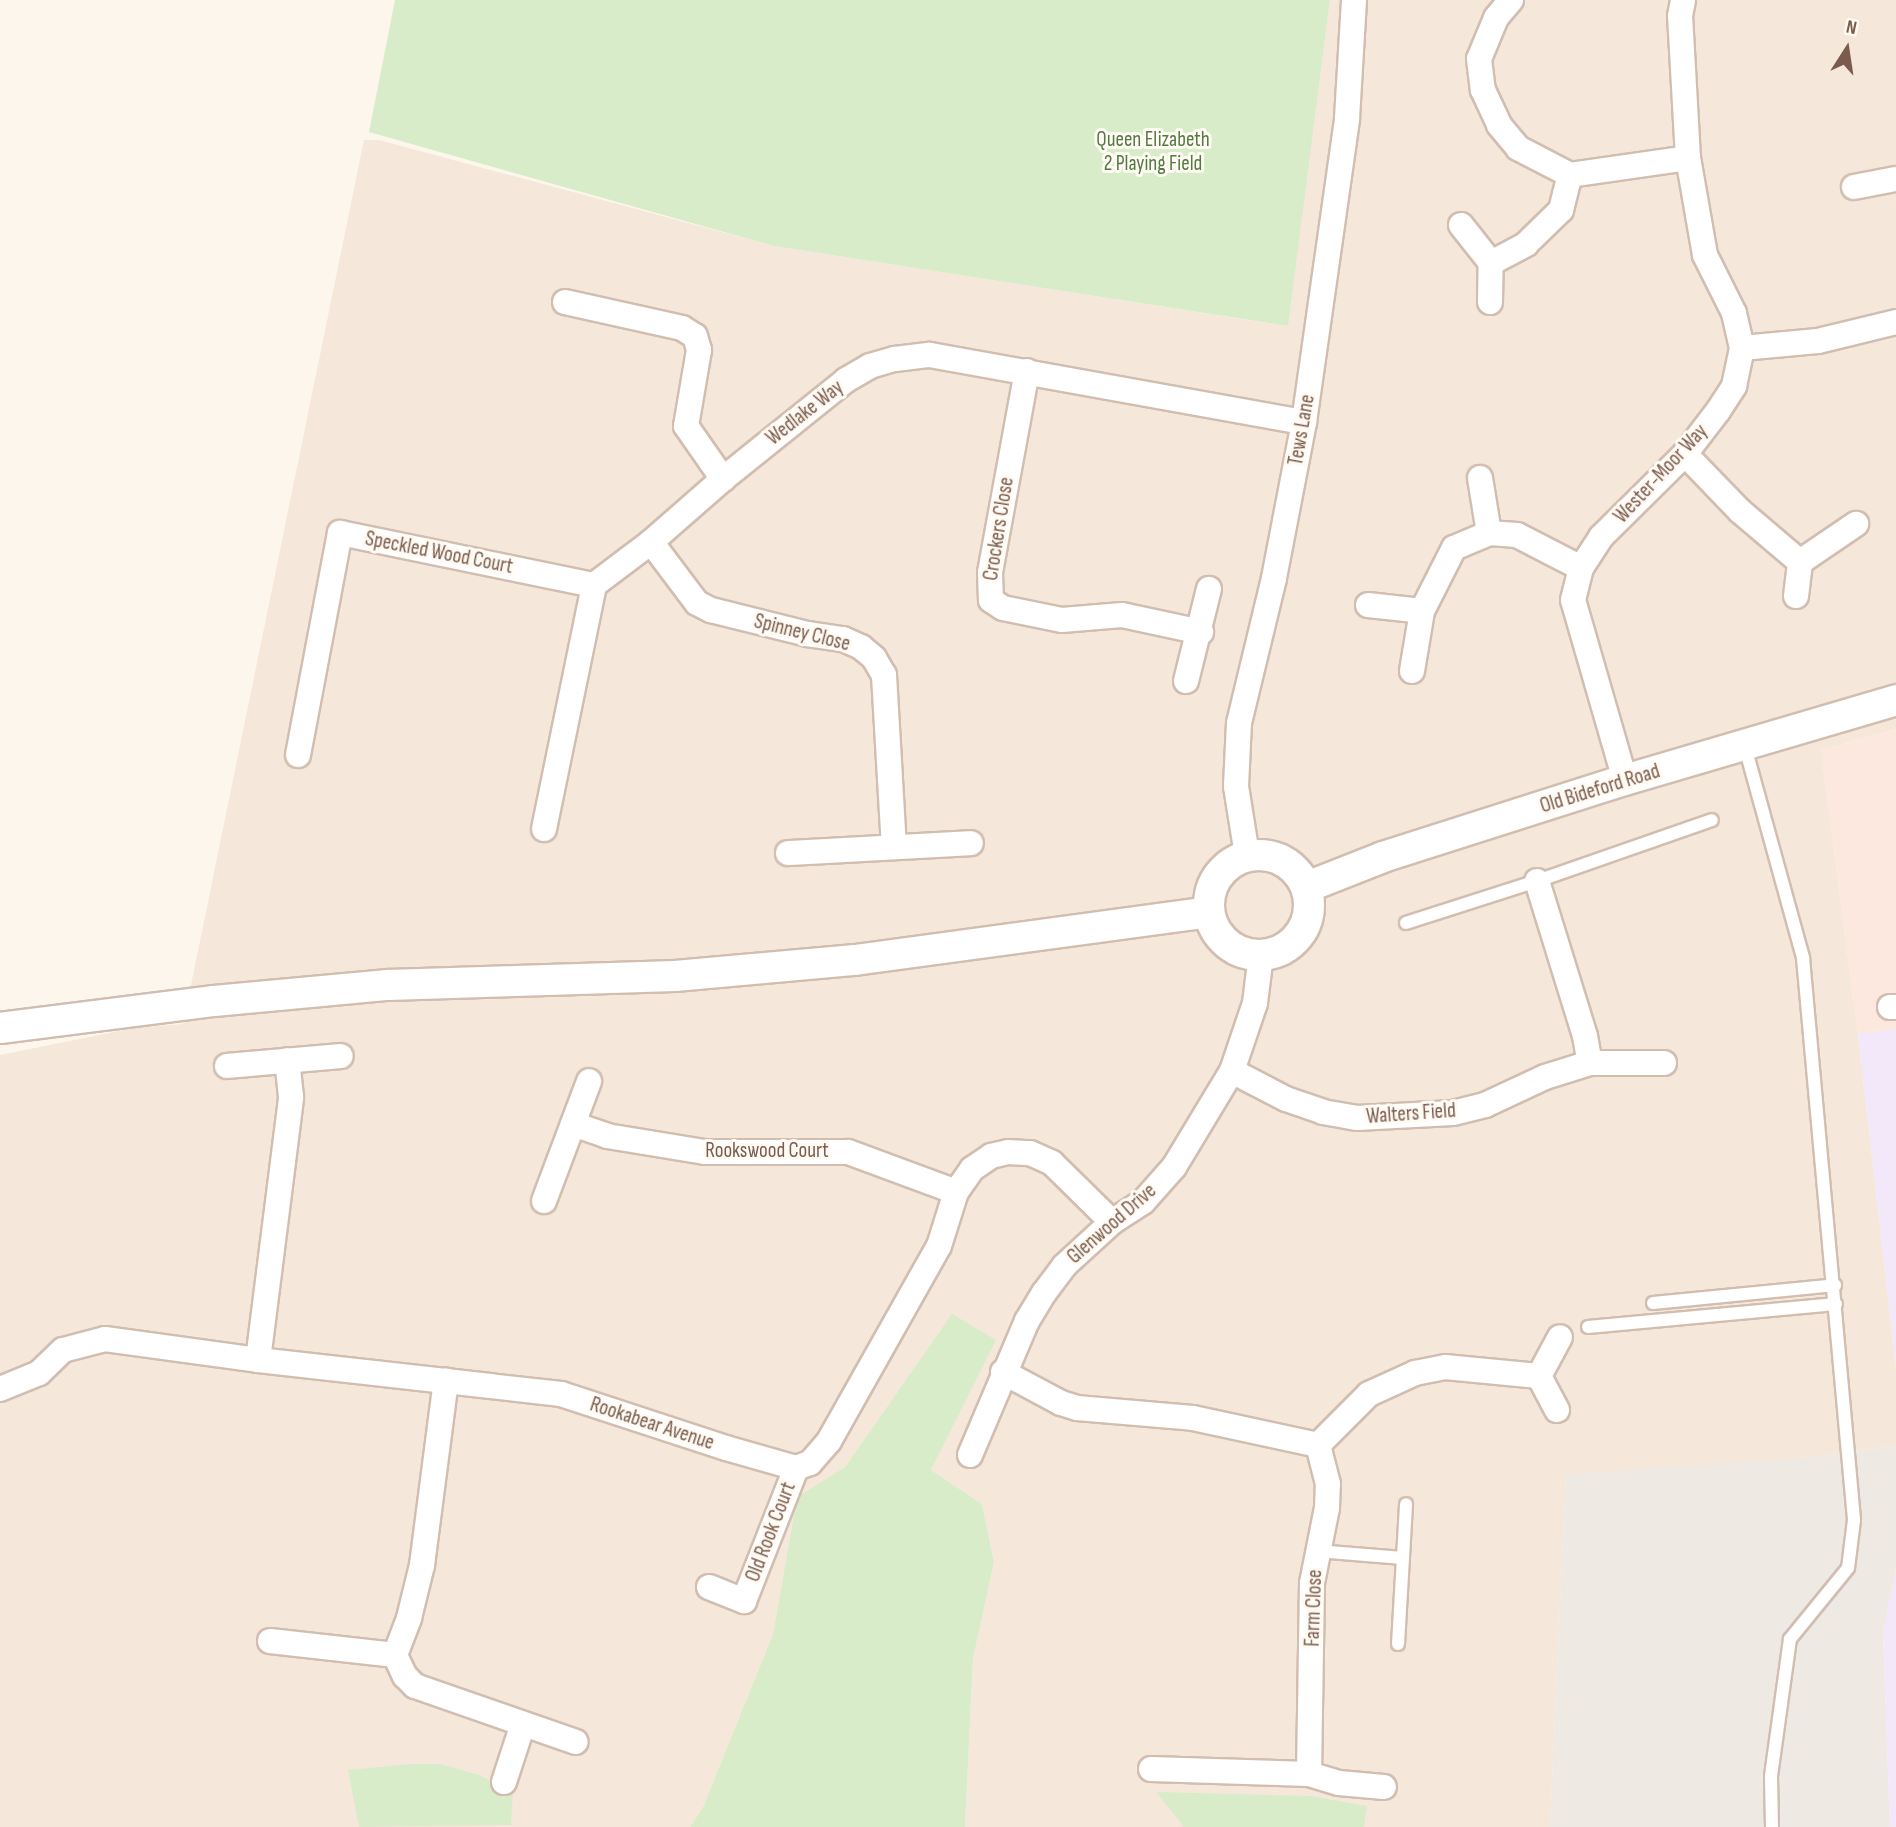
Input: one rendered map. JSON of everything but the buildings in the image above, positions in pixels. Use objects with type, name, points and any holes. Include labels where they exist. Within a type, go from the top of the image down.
[{"type":"street","name":"Tews Lane","points":[[1247,855],[1236,786],[1239,723],[1274,578],[1304,422],[1348,118],[1354,0]]},
{"type":"street","points":[[1511,0],[1496,18],[1479,59],[1483,90],[1499,125],[1518,148],[1570,175],[1688,158]]},
{"type":"street","name":"Wester-Moor Way","points":[[1625,780],[1573,600],[1581,568],[1601,537],[1685,454],[1734,386],[1742,348],[1734,313],[1705,255],[1688,158],[1680,16],[1684,0]]},
{"type":"street","points":[[1491,263],[1526,244],[1561,211],[1570,175]]},
{"type":"street","points":[[1854,187],[1896,179]]},
{"type":"street","points":[[1461,225],[1491,263],[1490,302]]},
{"type":"street","points":[[565,302],[682,328],[695,336],[699,350],[686,426],[723,479]]},
{"type":"street","points":[[1742,348],[1818,341],[1896,321]]},
{"type":"street","name":"Wedlake Way","points":[[594,585],[651,542],[723,479],[846,380],[870,366],[895,359],[930,355],[1304,422]]},
{"type":"street","name":"Crockers Close","points":[[1027,371],[990,573],[991,600],[1003,608],[1062,620],[1122,615],[1200,632]]},
{"type":"street","points":[[1685,454],[1740,511],[1800,562]]},
{"type":"street","points":[[1480,478],[1489,533]]},
{"type":"street","points":[[1796,596],[1800,562],[1856,524]]},
{"type":"street","name":"Speckled Wood Court","points":[[298,755],[340,533],[594,585]]},
{"type":"street","points":[[1412,671],[1422,611],[1454,548],[1489,533],[1517,535],[1581,568]]},
{"type":"street","name":"Spinney Close","points":[[651,542],[697,603],[712,610],[807,635],[843,639],[861,647],[874,658],[884,676],[894,847]]},
{"type":"street","points":[[544,829],[594,585]]},
{"type":"street","points":[[1186,681],[1209,589]]},
{"type":"street","points":[[1368,605],[1422,611]]},
{"type":"street","name":"Old Bideford Road","points":[[1307,887],[1383,857],[1625,780],[1745,747],[1896,700]]},
{"type":"street","points":[[788,853],[971,843]]},
{"type":"street","points":[[1247,855],[1265,855],[1285,861],[1298,872],[1307,887],[1310,905],[1308,915],[1296,940],[1282,950],[1261,955],[1244,953],[1225,942],[1212,923],[1209,912],[1211,891],[1220,873],[1247,855]]},
{"type":"street","points":[[1537,881],[1585,1036],[1590,1063]]},
{"type":"street","points":[[0,1028],[214,1001],[388,985],[675,976],[855,960],[1209,912]]},
{"type":"street","name":"Glenwood Drive","points":[[970,1455],[1003,1372],[1027,1321],[1064,1265],[1112,1222],[1143,1202],[1174,1167],[1233,1071],[1255,1003],[1261,955]]},
{"type":"street","points":[[227,1066],[341,1056]]},
{"type":"street","points":[[258,1360],[290,1097],[287,1060]]},
{"type":"street","name":"Walters Field","points":[[1233,1071],[1286,1098],[1323,1112],[1357,1118],[1453,1113],[1485,1105],[1545,1077],[1590,1063],[1664,1063]]},
{"type":"street","points":[[544,1201],[589,1081]]},
{"type":"street","name":"Rookswood Court","points":[[573,1124],[607,1136],[705,1152],[848,1152],[956,1192]]},
{"type":"street","points":[[796,1468],[810,1463],[829,1441],[939,1246],[956,1192],[972,1169],[991,1156],[1009,1152],[1030,1153],[1052,1163],[1112,1222]]},
{"type":"street","points":[[1539,1376],[1560,1337]]},
{"type":"street","name":"Rookabear Avenue","points":[[0,1389],[39,1373],[63,1350],[105,1339],[258,1360],[561,1394],[796,1468]]},
{"type":"street","points":[[1003,1372],[1061,1403],[1077,1408],[1193,1418],[1318,1445],[1369,1394],[1415,1373],[1445,1367],[1539,1376]]},
{"type":"street","points":[[1539,1376],[1557,1410]]},
{"type":"street","points":[[446,1381],[422,1565],[409,1618],[395,1655],[405,1676],[415,1686],[576,1742]]},
{"type":"street","name":"Farm Close","points":[[1309,1774],[1312,1583],[1327,1508],[1328,1484],[1318,1445]]},
{"type":"street","name":"Old Rook Court","points":[[709,1587],[744,1601],[796,1468]]},
{"type":"street","points":[[270,1641],[395,1655]]},
{"type":"street","points":[[504,1782],[523,1724]]},
{"type":"street","points":[[1150,1769],[1309,1774],[1339,1783],[1384,1787]]},
{"type":"lane","points":[[1745,747],[1803,958],[1835,1285],[1854,1520],[1848,1568],[1790,1639],[1771,1776],[1772,1827]]},
{"type":"lane","points":[[1406,923],[1712,820]]},
{"type":"lane","points":[[1653,1303],[1835,1285]]},
{"type":"lane","points":[[1588,1327],[1836,1304]]},
{"type":"lane","points":[[1398,1644],[1406,1504]]},
{"type":"lane","points":[[1317,1551],[1403,1558]]},
{"type":"shaded area","points":[[1330,0],[1896,0],[1896,729],[1821,750],[1858,1034],[1896,1368],[1896,1446],[1822,1456],[1566,1476],[1550,1827],[965,1827],[973,1659],[994,1562],[982,1504],[931,1470],[995,1340],[952,1315],[845,1467],[797,1497],[773,1634],[703,1807],[690,1827],[0,1827],[0,1055],[134,1028],[183,1024],[364,140],[379,140],[774,246],[1287,326]]},
{"type":"shaded area","points":[[1896,729],[1896,1029],[1858,1034],[1821,750]]},
{"type":"shaded area","points":[[1896,1029],[1896,1368],[1858,1034]]},
{"type":"shaded area","points":[[1896,1446],[1896,1569],[1883,1632],[1890,1827],[1550,1827],[1566,1475],[1822,1456]]},
{"type":"shaded area","points":[[1896,1569],[1896,1827],[1890,1827],[1883,1632]]},
{"type":"green space","name":"Queen Elizabeth 2 Playing Field","points":[[395,0],[1330,0],[1288,326],[774,246],[369,132]]},
{"type":"green space","points":[[952,1314],[996,1340],[931,1470],[982,1504],[994,1562],[973,1659],[965,1827],[690,1827],[703,1807],[773,1634],[797,1497],[845,1467]]},
{"type":"green space","points":[[440,1764],[476,1774],[513,1791],[511,1825],[359,1827],[348,1770]]},
{"type":"green space","points":[[1156,1792],[1311,1796],[1367,1806],[1364,1827],[1184,1827]]}]
